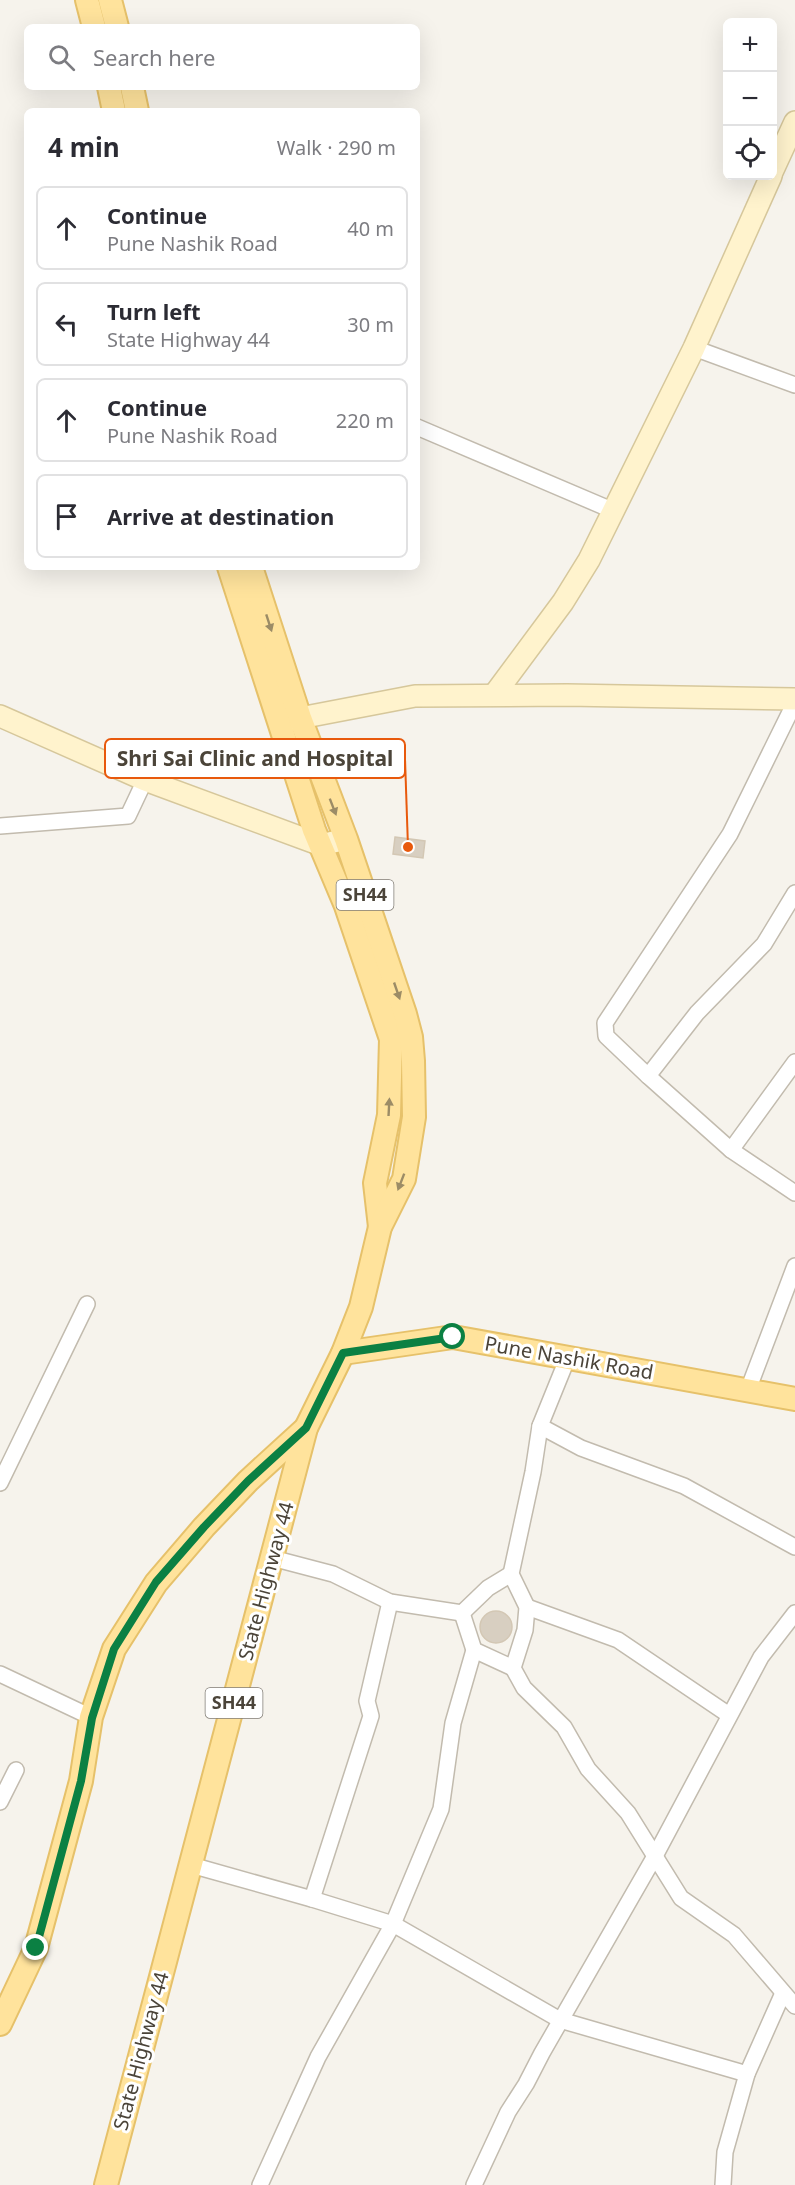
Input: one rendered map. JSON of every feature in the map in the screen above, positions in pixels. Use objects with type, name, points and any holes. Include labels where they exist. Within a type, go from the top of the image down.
[{"type":"main road","points":[[87,0],[93,24]]},
{"type":"main road","points":[[110,0],[116,24]]},
{"type":"main road","points":[[111,98],[134,96]]},
{"type":"main road","name":"State Highway 44","points":[[229,570],[290,721],[346,839],[405,1014],[401,1038]]},
{"type":"main road","name":"State Highway 44","points":[[106,2185],[306,1428],[343,1353],[361,1307],[380,1227],[404,1179],[414,1117],[401,1038],[321,845],[252,570]]},
{"type":"main road","name":"Pune Nashik Road","points":[[343,1353],[453,1337],[795,1399]]},
{"type":"main road","points":[[0,2024],[36,1948],[81,1781],[92,1718],[114,1649],[156,1582],[248,1481],[306,1428]]},
{"type":"street","points":[[777,163],[795,122]]},
{"type":"street","points":[[494,695],[563,602],[589,560],[694,348],[769,180]]},
{"type":"street","points":[[694,348],[795,385]]},
{"type":"street","points":[[420,428],[614,511]]},
{"type":"street","points":[[290,721],[415,696],[494,695],[795,700],[730,834],[605,1023],[606,1036],[648,1076],[731,1150],[795,1193]]},
{"type":"street","points":[[0,716],[145,780],[321,845],[346,839]]},
{"type":"street","points":[[0,825],[128,816],[145,780]]},
{"type":"street","points":[[648,1076],[697,1013],[764,944],[795,893]]},
{"type":"street","points":[[731,1150],[795,1062]]},
{"type":"street","points":[[748,1390],[795,1266]]},
{"type":"street","points":[[0,1483],[87,1304]]},
{"type":"street","points":[[513,1668],[525,1630],[527,1607],[511,1574],[533,1472],[540,1426],[568,1358]]},
{"type":"street","points":[[540,1426],[581,1448],[684,1486],[795,1547]]},
{"type":"street","points":[[272,1558],[333,1574],[390,1602],[462,1613]]},
{"type":"street","points":[[462,1613],[488,1588],[511,1574]]},
{"type":"street","points":[[312,1899],[371,1716],[367,1701],[390,1602]]},
{"type":"street","points":[[527,1607],[618,1640],[729,1715]]},
{"type":"street","points":[[260,2185],[318,2057],[393,1924],[441,1809],[453,1723],[474,1650],[462,1613]]},
{"type":"street","points":[[474,2185],[508,2112],[655,1856],[761,1657],[795,1613]]},
{"type":"street","points":[[474,1650],[513,1668],[524,1688],[564,1727],[588,1768],[628,1813],[681,1898],[734,1935],[795,2006]]},
{"type":"street","points":[[0,1674],[92,1718]]},
{"type":"street","points":[[0,1802],[16,1770]]},
{"type":"street","points":[[191,1865],[393,1924],[560,2020],[747,2074]]},
{"type":"street","points":[[723,2185],[725,2152],[747,2074],[783,1993]]},
{"type":"building","points":[[395,837],[425,841],[423,858],[393,854]]},
{"type":"building","points":[[496,1611],[507,1616],[512,1627],[507,1638],[496,1643],[485,1638],[480,1627],[485,1616]]},
{"type":"place","name":"Shri Sai Clinic and Hospital","points":[[408,847]]},
{"type":"route","points":[[36,1948],[81,1781],[92,1718],[114,1649],[156,1582],[248,1481],[306,1428],[343,1353],[453,1337]]}]
